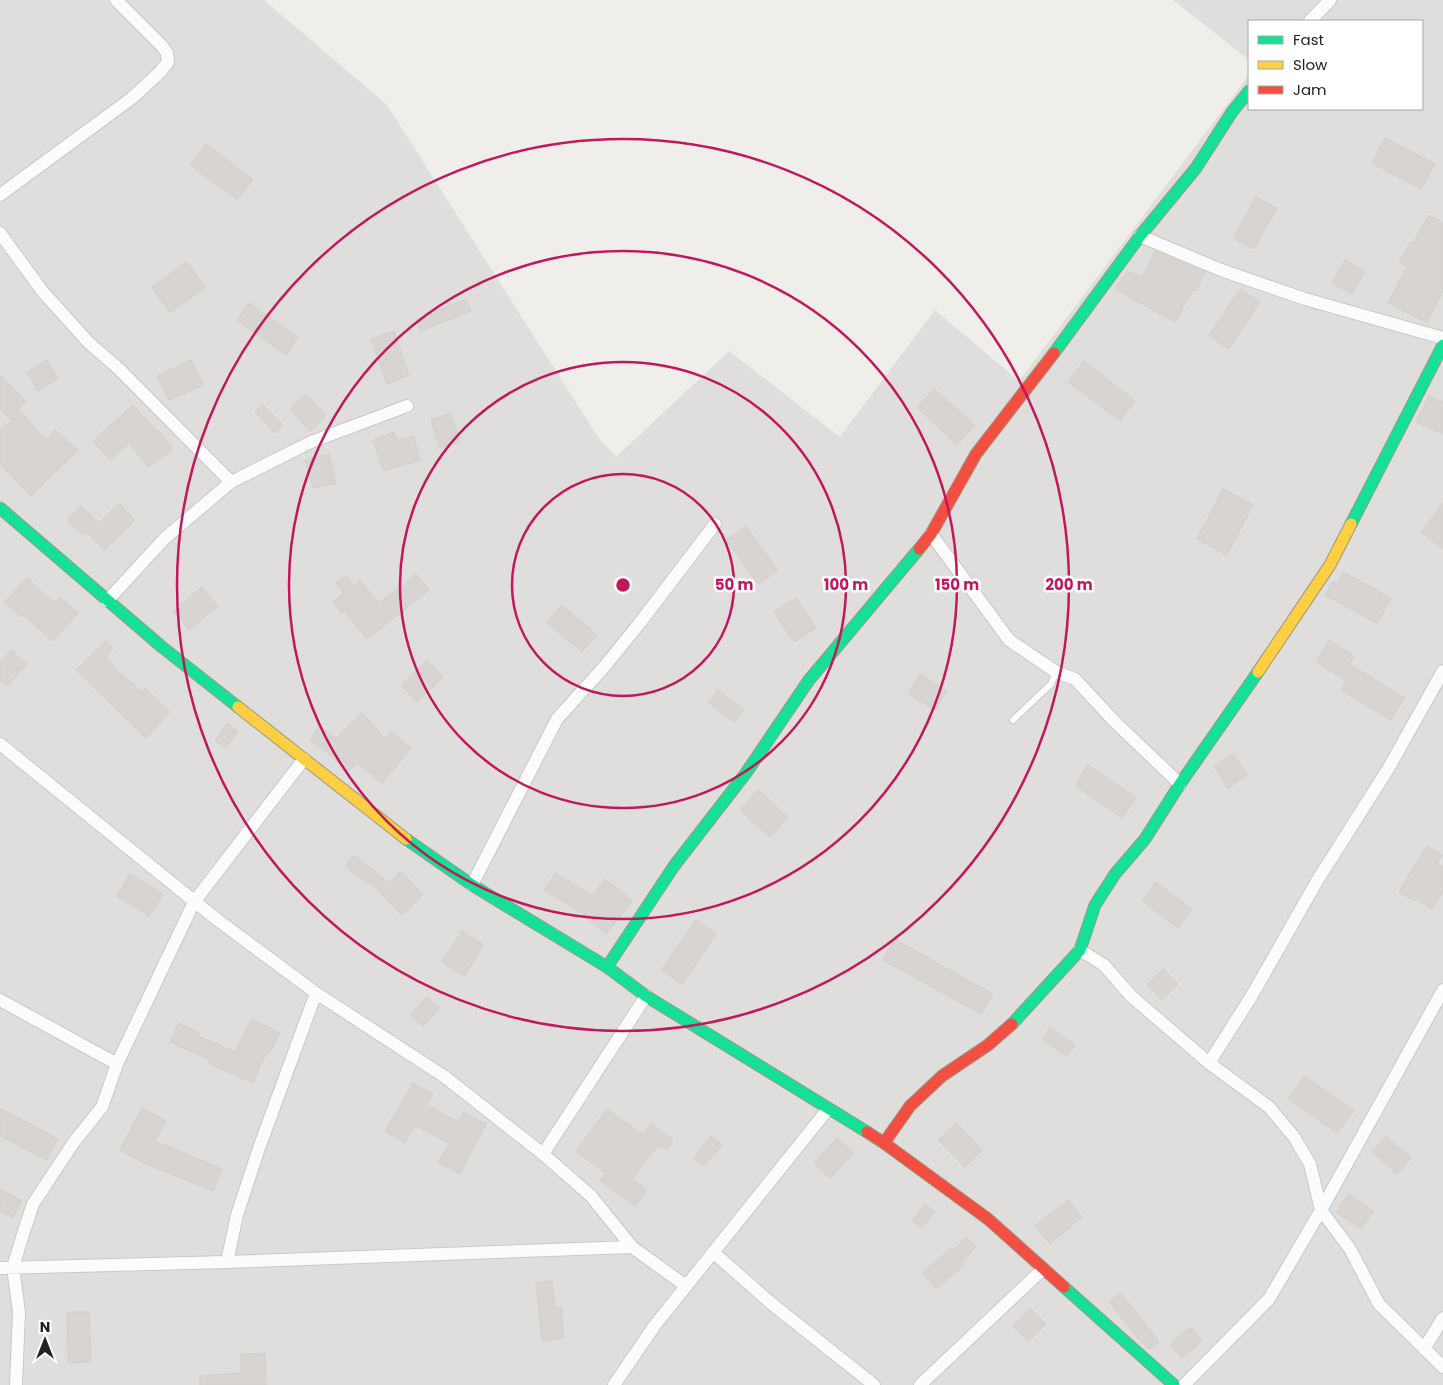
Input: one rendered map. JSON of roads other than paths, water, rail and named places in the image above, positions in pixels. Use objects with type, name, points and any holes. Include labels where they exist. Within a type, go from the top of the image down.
[{"type":"street","points":[[0,195],[132,98],[168,62],[167,53],[162,46],[116,0]]},
{"type":"street","points":[[1311,20],[1330,0]]},
{"type":"street","points":[[607,967],[674,866],[746,774],[809,680],[931,534],[976,454],[1140,236],[1196,168],[1232,112],[1248,92]]},
{"type":"street","points":[[0,233],[43,292],[90,343],[118,368],[231,482]]},
{"type":"street","points":[[1140,236],[1222,270],[1305,299],[1443,338]]},
{"type":"street","points":[[884,1143],[910,1106],[942,1076],[988,1045],[1016,1021],[1080,950],[1095,905],[1115,874],[1145,839],[1180,784],[1330,565],[1443,345]]},
{"type":"street","points":[[107,601],[165,538],[231,482],[311,442],[407,406]]},
{"type":"street","points":[[0,508],[162,648],[404,838],[472,885],[607,967],[646,996],[884,1143],[988,1219],[1174,1385]]},
{"type":"street","points":[[472,885],[557,720],[639,624],[715,524]]},
{"type":"street","points":[[931,534],[1009,640],[1056,672],[1075,678],[1115,722],[1180,784]]},
{"type":"street","points":[[1209,1063],[1251,997],[1318,881],[1388,768],[1443,671]]},
{"type":"street","points":[[0,744],[194,902],[316,993],[445,1077],[544,1154],[591,1196],[632,1247],[686,1286]]},
{"type":"street","points":[[16,1385],[19,1312],[14,1267],[33,1204],[74,1142],[102,1107],[117,1064],[194,902],[304,759]]},
{"type":"street","points":[[1080,950],[1104,964],[1131,996],[1209,1063],[1269,1107],[1294,1137],[1310,1164],[1321,1210],[1350,1249],[1379,1304],[1443,1367]]},
{"type":"street","points":[[1184,1385],[1269,1299],[1321,1210],[1443,990]]},
{"type":"street","points":[[227,1262],[237,1214],[316,993]]},
{"type":"street","points":[[544,1154],[646,996]]},
{"type":"street","points":[[0,1000],[117,1064]]},
{"type":"street","points":[[614,1385],[655,1325],[828,1109]]},
{"type":"street","points":[[0,1268],[227,1262],[632,1247]]},
{"type":"street","points":[[713,1252],[772,1304],[874,1385]]},
{"type":"street","points":[[920,1385],[1043,1269]]},
{"type":"street","points":[[1424,1349],[1443,1318]]},
{"type":"lane","points":[[1013,720],[1051,684],[1056,672]]}]
